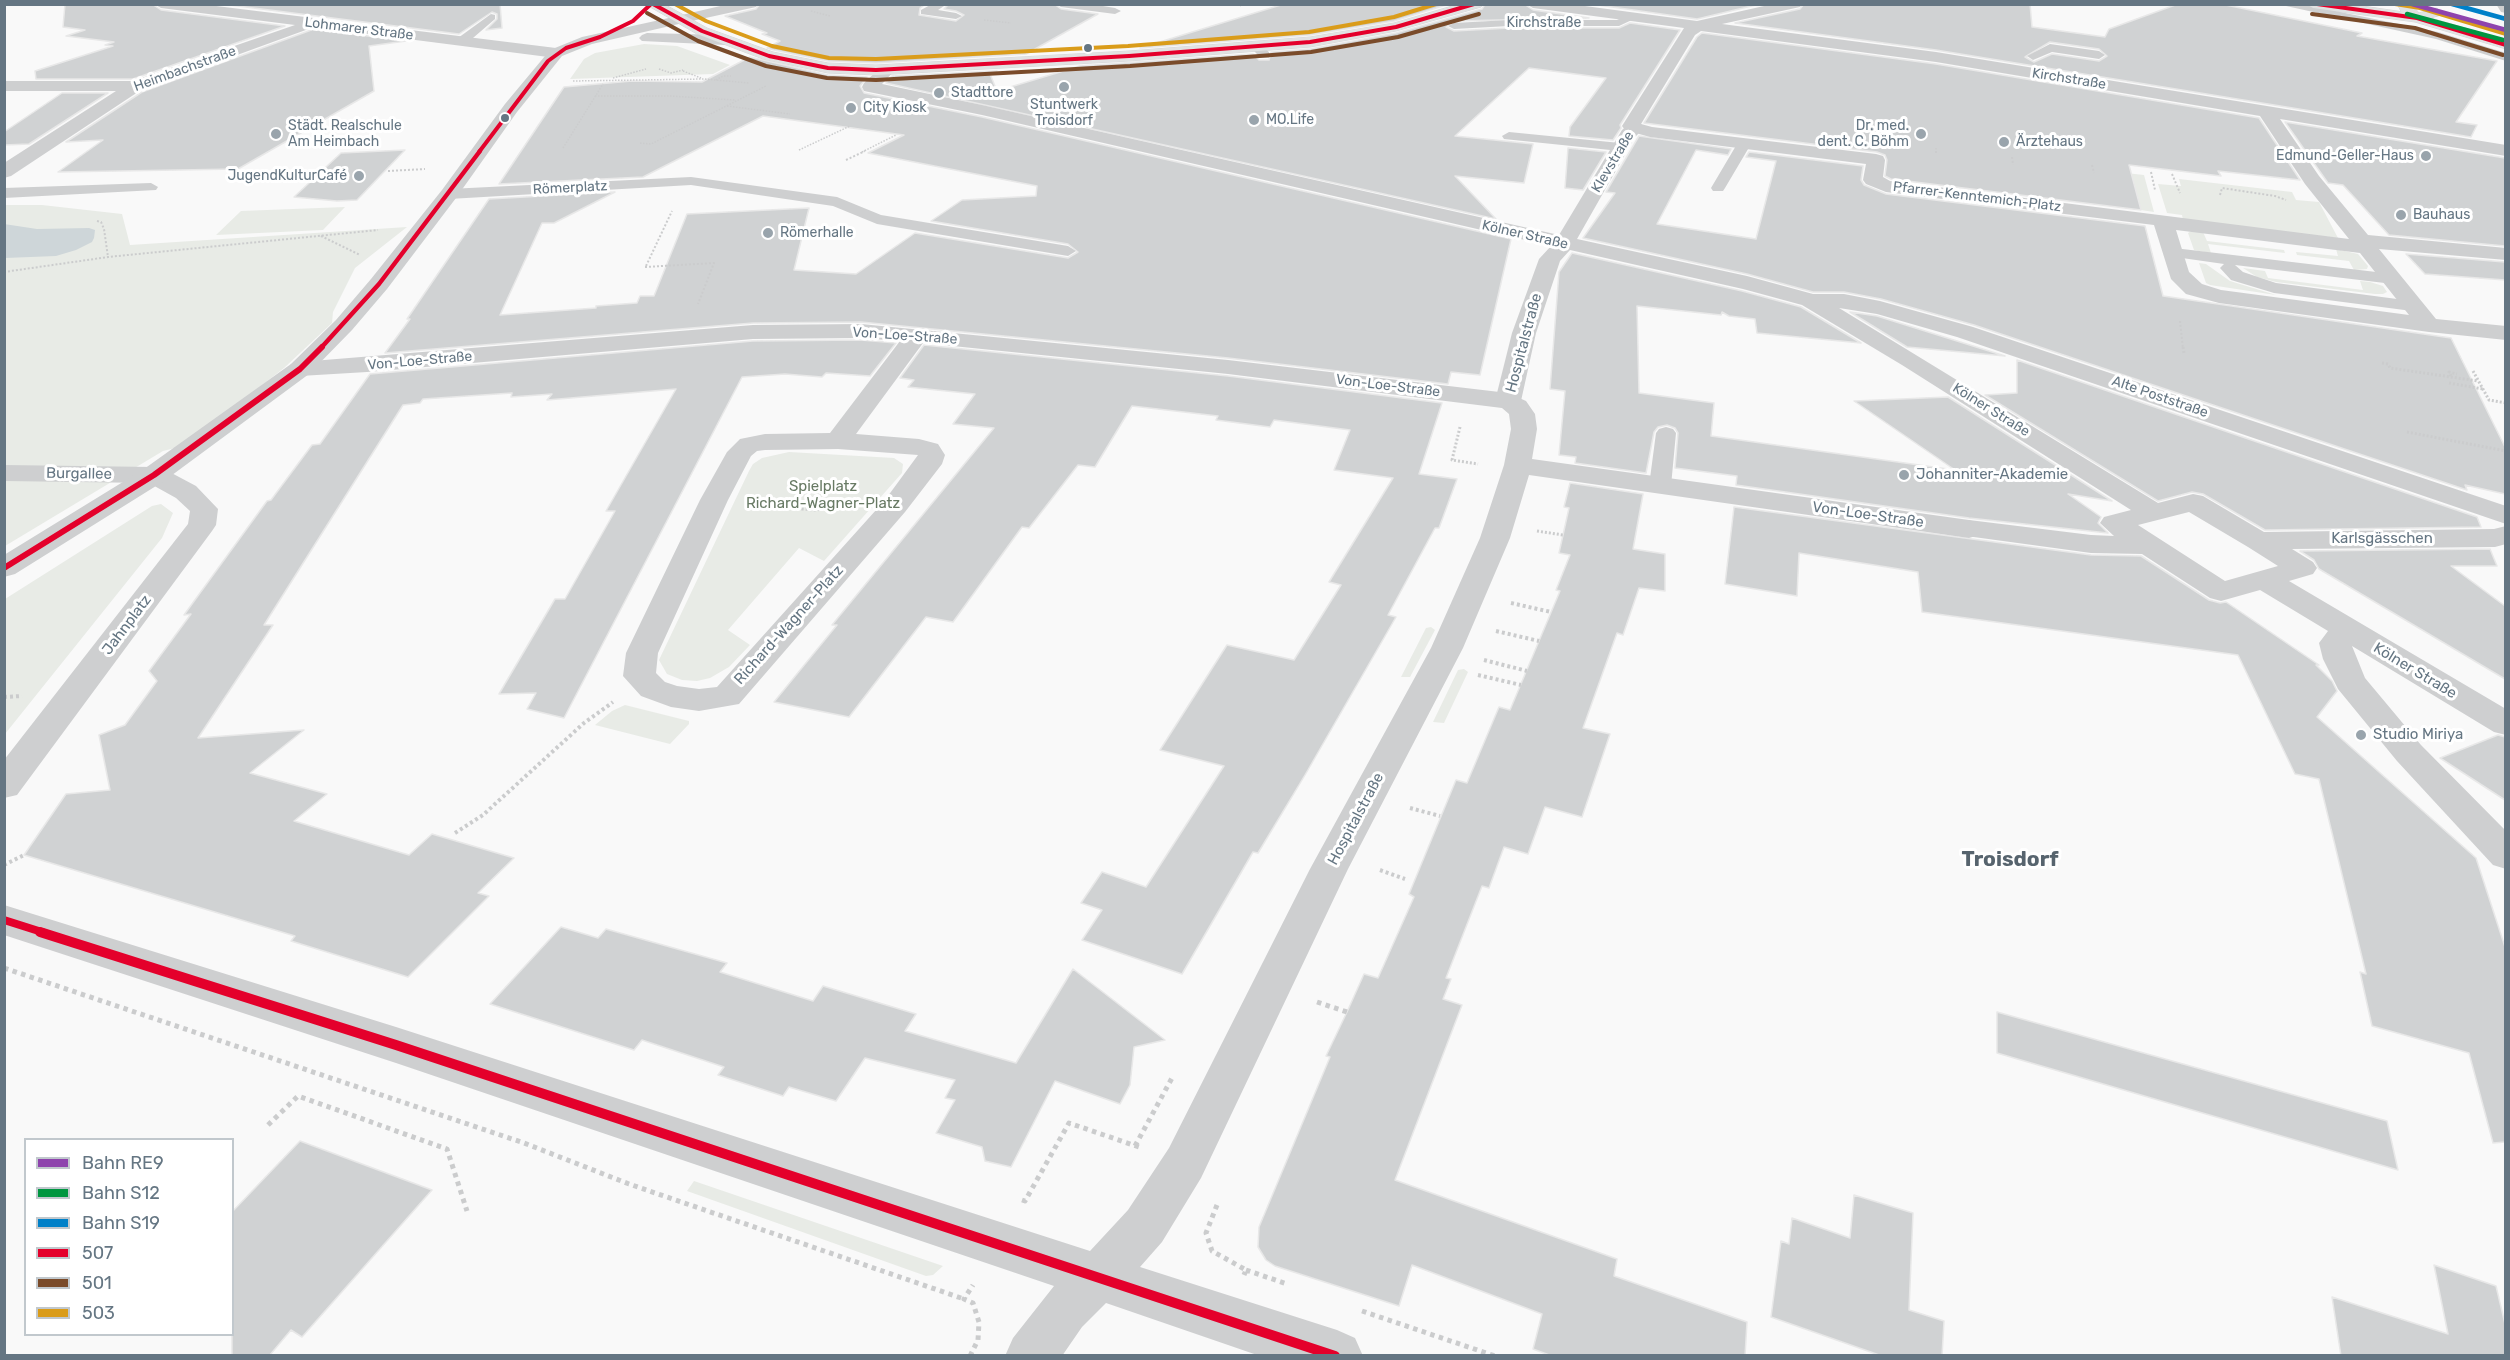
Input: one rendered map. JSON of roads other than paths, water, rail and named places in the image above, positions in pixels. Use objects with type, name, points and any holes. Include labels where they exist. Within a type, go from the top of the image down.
[{"type":"main road","points":[[652,4],[678,20],[725,40],[797,63],[828,68],[888,69],[1261,51],[1433,18],[1476,4]]},
{"type":"main road","points":[[2313,4],[2421,11]]},
{"type":"main road","points":[[2361,4],[2421,11],[2451,26],[2505,45]]},
{"type":"street","name":"Lohmarer Straße","points":[[161,4],[556,53]]},
{"type":"street","points":[[600,37],[633,21],[652,4]]},
{"type":"street","points":[[4,568],[154,475],[300,369],[344,325],[449,194],[556,53],[575,44],[600,37],[751,4]]},
{"type":"street","name":"Kirchstraße","points":[[1533,4],[1699,25],[2019,77],[2266,111],[2505,151]]},
{"type":"street","points":[[1699,25],[1795,4]]},
{"type":"street","points":[[2503,4],[2505,9]]},
{"type":"street","points":[[267,18],[298,8]]},
{"type":"street","name":"Heimbachstraße","points":[[4,172],[135,86],[314,23]]},
{"type":"street","name":"Klevstraße","points":[[1564,244],[1620,147],[1635,128],[1631,126],[1632,122],[1689,32],[1699,25]]},
{"type":"street","points":[[556,53],[587,45],[640,39],[725,40]]},
{"type":"street","name":"Kölner Straße","points":[[888,69],[870,87],[982,110],[1564,244],[1747,283],[1810,300],[1911,360],[2154,512]]},
{"type":"street","points":[[4,86],[135,86]]},
{"type":"street","points":[[2266,111],[2312,180],[2393,279],[2412,306],[2443,329]]},
{"type":"street","name":"Pfarrer-Kenntemich-Platz","points":[[1635,128],[1876,160],[1873,180],[1886,186],[2363,244],[2505,254]]},
{"type":"street","points":[[2163,221],[2179,274],[2194,289],[2219,296],[2443,329],[2505,333]]},
{"type":"street","name":"Hospitalstraße","points":[[1031,1356],[1064,1310],[1099,1277],[1145,1226],[1185,1163],[1329,868],[1448,648],[1495,538],[1518,465],[1524,429],[1522,414],[1517,406],[1508,401],[1536,294],[1550,259],[1564,244]]},
{"type":"street","name":"Alte Poststraße","points":[[1810,300],[1844,301],[1880,308],[1975,336],[2068,365],[2505,516]]},
{"type":"street","name":"Von-Loe-Straße","points":[[300,369],[685,338],[804,331],[917,335],[1228,367],[1508,401]]},
{"type":"street","points":[[838,441],[917,335]]},
{"type":"street","name":"Richard-Wagner-Platz","points":[[838,441],[919,447],[929,450],[932,455],[928,464],[895,506],[727,696],[699,700],[671,696],[645,683],[639,676],[642,653],[714,500],[740,452],[749,445],[765,442],[838,441]]},
{"type":"street","name":"Von-Loe-Straße","points":[[1518,465],[1969,529],[2091,544],[2148,545]]},
{"type":"street","name":"Burgallee","points":[[4,473],[154,475]]},
{"type":"street","name":"Jahnplatz","points":[[4,786],[202,525],[204,509],[198,502],[174,483],[154,475]]},
{"type":"street","points":[[2193,502],[2258,541],[2302,568],[2222,592],[2114,523],[2193,502]]},
{"type":"street","name":"Karlsgässchen","points":[[2258,541],[2494,538],[2505,535]]},
{"type":"street","name":"Kölner Straße","points":[[2263,579],[2505,724]]},
{"type":"street","points":[[2347,630],[2335,643],[2339,659],[2350,682],[2409,753],[2505,855]]},
{"type":"street","points":[[4,920],[396,1045],[1337,1356]]},
{"type":"lane","points":[[942,4],[925,12],[956,16]]},
{"type":"lane","points":[[1061,4],[1115,11]]},
{"type":"lane","points":[[2282,4],[2438,36],[2505,57]]},
{"type":"lane","name":"Kirchstraße","points":[[1454,26],[1509,23],[1619,23],[1632,16]]},
{"type":"lane","points":[[462,41],[491,17]]},
{"type":"lane","points":[[2033,56],[2050,48],[2099,55]]},
{"type":"lane","points":[[1509,136],[1620,147]]},
{"type":"lane","points":[[1718,188],[1744,144]]},
{"type":"lane","name":"Römerplatz","points":[[449,194],[627,178],[691,181],[837,202],[877,219],[1068,251]]},
{"type":"lane","points":[[4,193],[151,187]]},
{"type":"lane","points":[[2174,253],[2393,279]]},
{"type":"lane","points":[[2228,268],[2237,276],[2274,288],[2412,306]]},
{"type":"lane","points":[[1659,486],[1666,433]]},
{"type":"rail line","name":"RE9","points":[[2412,4],[2506,30]]},
{"type":"rail line","name":"S19","points":[[2452,4],[2506,19]]},
{"type":"rail line","name":"S12","points":[[2407,14],[2503,40]]},
{"type":"place","name":"Stuntwerk Troisdorf","points":[[1064,87]]},
{"type":"place","name":"Stadttore","points":[[939,93]]},
{"type":"place","name":"City Kiosk","points":[[851,108]]},
{"type":"place","name":"MO.Life","points":[[1254,120]]},
{"type":"place","name":"Städt. Realschule Am Heimbach","points":[[276,134]]},
{"type":"place","name":"Dr. med. dent. C. Böhm","points":[[1921,134]]},
{"type":"place","name":"Ärztehaus","points":[[2004,142]]},
{"type":"place","name":"Edmund-Geller-Haus","points":[[2426,156]]},
{"type":"place","name":"JugendKulturCafé","points":[[359,176]]},
{"type":"place","name":"Bauhaus","points":[[2401,215]]},
{"type":"place","name":"Römerhalle","points":[[768,233]]},
{"type":"place","name":"Johanniter-Akademie","points":[[1904,475]]},
{"type":"place","name":"Studio Miriya","points":[[2361,735]]},
{"type":"district","name":"Troisdorf","points":[[2010,860]]},
{"type":"park label","name":"Spielplatz Richard-Wagner-Platz","points":[[823,496]]}]
